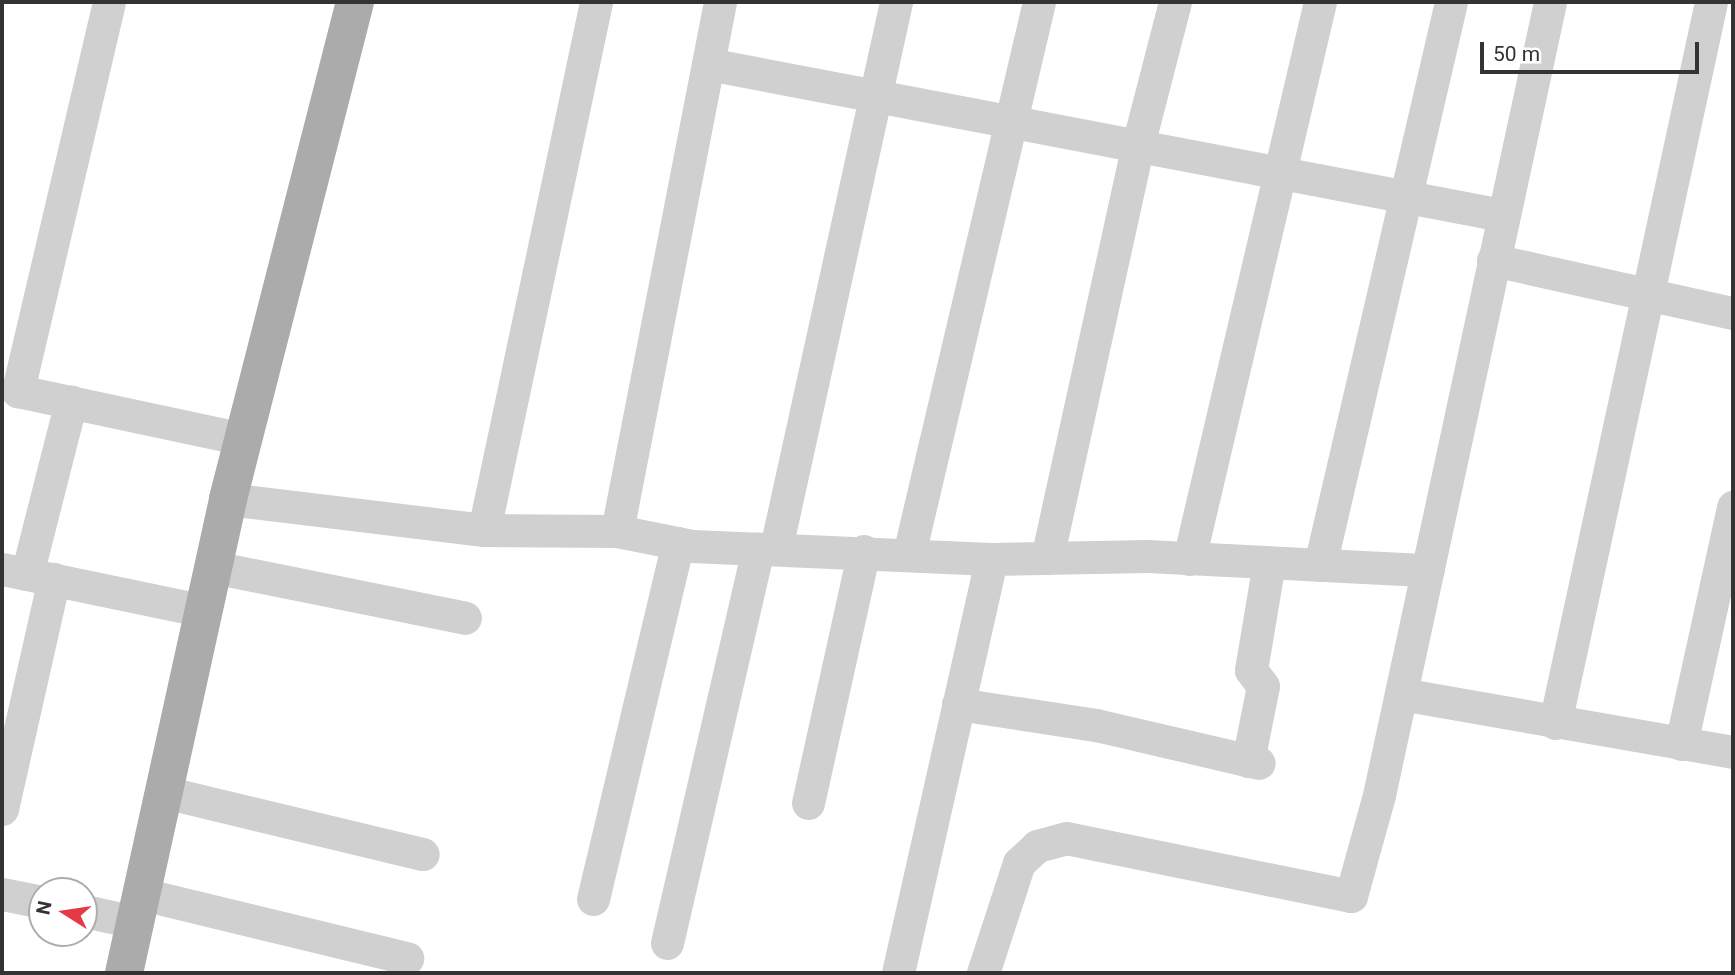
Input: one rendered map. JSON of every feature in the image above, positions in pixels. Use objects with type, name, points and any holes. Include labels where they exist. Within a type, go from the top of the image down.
[{"type":"main road","points":[[124,973],[229,499],[355,2]]},
{"type":"street","points":[[109,2],[15,348],[19,391],[244,439]]},
{"type":"street","points":[[484,530],[596,2]]},
{"type":"street","points":[[617,531],[720,2]]},
{"type":"street","points":[[667,943],[767,548],[896,2]]},
{"type":"street","points":[[909,554],[1040,2]]},
{"type":"street","points":[[1047,558],[1138,145],[1175,2]]},
{"type":"street","points":[[1189,558],[1320,2]]},
{"type":"street","points":[[1320,565],[1403,196],[1451,2]]},
{"type":"street","points":[[983,973],[1018,863],[1037,846],[1066,838],[1352,896],[1401,694],[1550,2]]},
{"type":"street","points":[[1556,723],[1711,2]]},
{"type":"street","points":[[708,64],[1502,215]]},
{"type":"street","points":[[1493,260],[1733,313]]},
{"type":"street","points":[[2,809],[27,574],[71,402]]},
{"type":"street","points":[[229,499],[484,530],[617,531],[678,543],[991,559],[1189,558],[1428,570]]},
{"type":"street","points":[[1681,744],[1733,507]]},
{"type":"street","points":[[593,898],[678,543]]},
{"type":"street","points":[[808,803],[864,551]]},
{"type":"street","points":[[898,973],[991,559]]},
{"type":"street","points":[[958,704],[1096,725],[1254,762],[1263,686],[1251,670],[1269,562]]},
{"type":"street","points":[[214,567],[465,618]]},
{"type":"street","points":[[27,574],[204,611]]},
{"type":"street","points":[[1401,694],[1733,752]]},
{"type":"street","points":[[164,792],[423,854]]},
{"type":"street","points":[[2,894],[28,899]]},
{"type":"street","points":[[98,910],[138,908],[407,958]]}]
